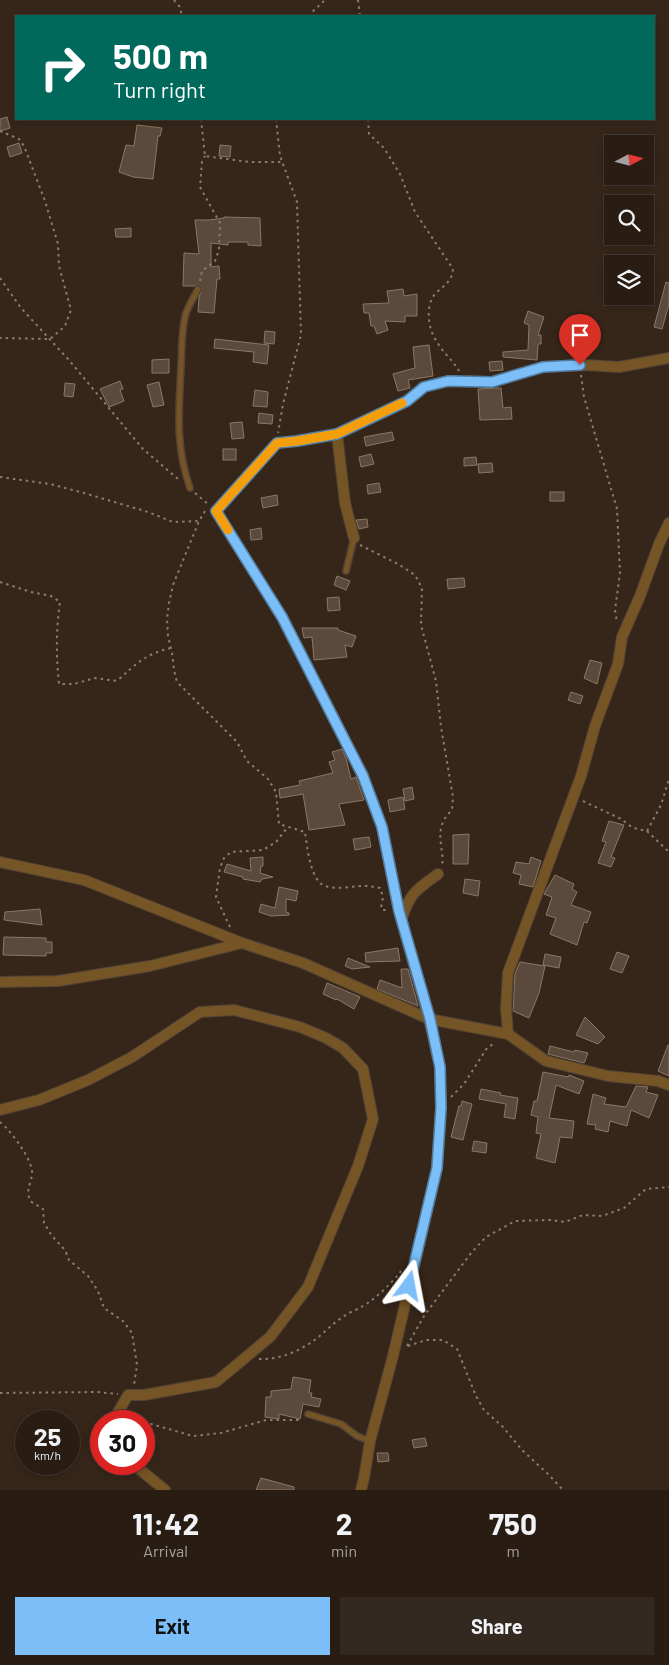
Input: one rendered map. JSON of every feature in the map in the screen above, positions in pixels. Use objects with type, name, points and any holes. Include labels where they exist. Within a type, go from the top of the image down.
[{"type":"street","points":[[361,1490],[370,1441],[393,1356],[437,1168],[441,1108],[440,1067],[430,1019],[400,915],[382,827],[363,776],[282,617],[216,511],[277,443],[337,434],[407,401],[424,387],[448,381],[492,382],[543,367],[580,365],[619,367],[669,358]]},
{"type":"street","points":[[337,434],[345,503],[354,538]]},
{"type":"street","points":[[508,1034],[506,1008],[508,973],[581,776],[595,726],[618,664],[622,636],[669,524]]},
{"type":"street","points":[[0,862],[84,880],[242,943],[303,963],[430,1019],[508,1034],[546,1061],[608,1076],[658,1081],[669,1085]]},
{"type":"street","points":[[400,915],[407,902],[420,887],[438,874]]},
{"type":"street","points":[[0,982],[58,981],[150,966],[242,943]]},
{"type":"street","points":[[0,1110],[39,1100],[88,1080],[132,1057],[200,1012],[234,1010],[300,1028],[326,1038],[343,1048],[363,1069],[373,1119],[358,1166],[308,1287],[270,1337],[216,1382],[128,1395],[120,1410]]},
{"type":"street","points":[[147,1475],[165,1490]]},
{"type":"lane","points":[[190,488],[182,468],[178,439],[182,337],[186,314],[198,289]]},
{"type":"lane","points":[[346,571],[354,538]]},
{"type":"lane","points":[[308,1414],[341,1424],[357,1436],[370,1441]]},
{"type":"path","points":[[174,0],[180,7],[182,15]]},
{"type":"path","points":[[309,15],[325,0]]},
{"type":"path","points":[[358,0],[360,15]]},
{"type":"path","points":[[198,289],[202,271],[215,261],[219,250],[220,223],[200,187],[202,162],[206,156],[200,120]]},
{"type":"path","points":[[276,120],[282,162],[297,202],[301,335],[283,404],[277,443]]},
{"type":"path","points":[[368,120],[370,134],[384,148],[400,174],[415,212],[453,269],[452,278],[431,299],[428,315],[436,342],[454,362],[465,381]]},
{"type":"path","points":[[0,131],[19,138],[24,146],[45,201],[58,244],[59,266],[71,310],[65,326],[50,339],[0,338]]},
{"type":"path","points":[[206,156],[249,162],[282,162]]},
{"type":"path","points":[[0,278],[21,308],[50,339],[143,449],[209,505],[199,521],[173,585],[167,619],[168,636],[177,682],[237,742],[247,761],[268,780],[276,792],[279,824],[305,832],[311,867],[320,883],[325,886],[345,888],[366,886],[380,888],[383,898],[381,908],[400,915]]},
{"type":"path","points":[[580,365],[584,397],[617,509],[620,573],[615,610],[617,627],[622,636]]},
{"type":"path","points":[[0,477],[50,484],[148,512],[173,522],[199,521]]},
{"type":"path","points":[[354,538],[362,547],[398,564],[414,575],[422,588],[422,625],[436,681],[441,727],[453,797],[452,810],[444,818],[440,828],[443,861],[438,874]]},
{"type":"path","points":[[0,582],[51,596],[60,602],[56,663],[59,684],[74,684],[95,678],[116,680],[141,659],[171,648]]},
{"type":"path","points":[[647,831],[661,805],[669,779]]},
{"type":"path","points":[[573,798],[592,804],[621,818],[633,828],[647,831],[669,852]]},
{"type":"path","points":[[242,943],[232,931],[216,896],[220,868],[224,858],[231,852],[263,850],[276,842],[287,828]]},
{"type":"path","points":[[441,1108],[464,1084],[487,1048],[508,1034]]},
{"type":"path","points":[[0,1122],[9,1131],[28,1159],[32,1173],[27,1191],[30,1201],[43,1209],[44,1223],[52,1236],[65,1250],[69,1260],[88,1276],[98,1291],[104,1308],[123,1321],[132,1333],[137,1365],[133,1387],[128,1395],[97,1392],[0,1393]]},
{"type":"path","points":[[405,1350],[424,1316],[471,1253],[486,1237],[516,1221],[551,1220],[565,1222],[583,1215],[602,1216],[624,1208],[646,1189],[669,1187]]},
{"type":"path","points":[[259,1359],[270,1360],[285,1355],[300,1349],[316,1339],[344,1316],[362,1307],[379,1295],[400,1273],[403,1266]]},
{"type":"path","points":[[408,1346],[426,1340],[443,1340],[457,1350],[476,1396],[484,1410],[503,1427],[522,1450],[563,1490]]},
{"type":"path","points":[[122,1407],[125,1410]]},
{"type":"path","points":[[155,1425],[193,1436],[221,1433],[266,1420],[301,1420],[308,1414]]},
{"type":"building","points":[[7,117],[10,128],[0,131],[0,119]]},
{"type":"building","points":[[137,125],[162,128],[160,136],[158,136],[153,179],[133,177],[119,172],[126,145],[134,146]]},
{"type":"building","points":[[19,143],[22,153],[10,157],[7,147]]},
{"type":"building","points":[[220,145],[231,146],[230,157],[219,156]]},
{"type":"building","points":[[224,217],[260,218],[261,246],[248,245],[248,242],[228,242],[228,245],[211,243],[211,267],[219,266],[220,279],[217,279],[214,313],[198,312],[202,288],[198,285],[183,286],[184,253],[199,254],[195,220]]},
{"type":"building","points":[[131,228],[131,237],[116,237],[115,229]]},
{"type":"building","points":[[666,282],[669,283],[669,304],[662,329],[654,327]]},
{"type":"building","points":[[403,289],[404,296],[417,294],[417,316],[405,316],[405,322],[385,321],[388,330],[377,334],[374,326],[371,326],[369,313],[364,313],[363,304],[389,303],[387,291]]},
{"type":"building","points":[[528,311],[544,317],[538,335],[541,335],[541,344],[538,344],[537,360],[503,357],[503,352],[528,350],[529,325],[524,323]]},
{"type":"building","points":[[265,331],[275,332],[274,344],[264,343]]},
{"type":"building","points":[[215,339],[269,345],[267,364],[253,362],[254,352],[214,348]]},
{"type":"building","points":[[429,345],[433,376],[408,380],[410,388],[398,391],[393,374],[415,368],[413,347]]},
{"type":"building","points":[[169,359],[169,373],[152,373],[152,360]]},
{"type":"building","points":[[502,361],[503,370],[490,371],[489,362]]},
{"type":"building","points":[[120,381],[123,389],[120,390],[124,401],[109,407],[100,389]]},
{"type":"building","points":[[159,382],[164,405],[153,407],[147,385]]},
{"type":"building","points":[[65,383],[75,384],[73,397],[64,396]]},
{"type":"building","points":[[501,388],[503,408],[511,407],[512,419],[480,420],[478,389]]},
{"type":"building","points":[[255,390],[268,392],[267,407],[253,406]]},
{"type":"building","points":[[259,413],[273,415],[272,424],[258,423]]},
{"type":"building","points":[[242,422],[244,438],[232,439],[230,423]]},
{"type":"building","points":[[392,432],[394,440],[366,446],[364,437]]},
{"type":"building","points":[[223,449],[236,449],[236,460],[223,460]]},
{"type":"building","points":[[371,454],[374,464],[361,467],[359,457]]},
{"type":"building","points":[[476,457],[477,465],[464,466],[464,458]]},
{"type":"building","points":[[492,463],[493,472],[479,473],[478,464]]},
{"type":"building","points":[[379,483],[381,492],[368,494],[367,485]]},
{"type":"building","points":[[550,492],[564,492],[564,501],[550,501]]},
{"type":"building","points":[[277,495],[278,505],[263,508],[261,498]]},
{"type":"building","points":[[367,519],[368,527],[359,529],[356,520]]},
{"type":"building","points":[[261,528],[262,539],[251,540],[250,530]]},
{"type":"building","points":[[337,576],[350,581],[346,590],[334,585]]},
{"type":"building","points":[[464,578],[465,587],[448,589],[447,579]]},
{"type":"building","points":[[339,597],[340,610],[328,611],[327,598]]},
{"type":"building","points":[[302,628],[338,628],[338,630],[356,636],[352,647],[345,645],[347,657],[314,660],[312,637],[304,638]]},
{"type":"building","points":[[590,660],[602,663],[597,684],[584,678]]},
{"type":"building","points":[[571,692],[583,696],[580,704],[568,700]]},
{"type":"building","points":[[342,749],[351,779],[356,777],[364,800],[339,804],[345,825],[309,830],[303,794],[280,798],[279,789],[300,785],[299,781],[333,773],[329,762],[335,760],[332,752]]},
{"type":"building","points":[[412,787],[414,799],[405,801],[403,789]]},
{"type":"building","points":[[403,797],[405,809],[390,812],[388,800]]},
{"type":"building","points":[[609,821],[624,825],[611,857],[615,858],[611,867],[598,863],[606,842],[602,841]]},
{"type":"building","points":[[469,834],[468,864],[453,864],[453,835]]},
{"type":"building","points":[[369,837],[371,847],[355,850],[353,839]]},
{"type":"building","points":[[263,857],[263,866],[261,866],[260,873],[273,877],[262,879],[260,882],[243,879],[243,877],[224,872],[227,864],[251,871],[250,858]]},
{"type":"building","points":[[531,857],[541,861],[533,887],[519,884],[521,875],[513,873],[516,862],[529,864]]},
{"type":"building","points":[[555,875],[574,884],[572,889],[577,892],[571,905],[591,912],[587,923],[584,922],[577,945],[550,934],[556,918],[546,915],[552,897],[544,894]]},
{"type":"building","points":[[465,879],[480,881],[478,896],[463,893]]},
{"type":"building","points":[[279,887],[298,891],[296,901],[286,899],[286,912],[289,915],[271,916],[259,912],[261,904],[275,908]]},
{"type":"building","points":[[40,909],[42,925],[4,920],[5,912]]},
{"type":"building","points":[[4,937],[46,938],[46,942],[52,942],[52,953],[46,953],[46,956],[3,955]]},
{"type":"building","points":[[398,948],[400,961],[366,962],[365,953]]},
{"type":"building","points":[[617,952],[629,956],[622,973],[610,969]]},
{"type":"building","points":[[545,954],[561,957],[559,968],[543,965]]},
{"type":"building","points":[[348,958],[370,967],[352,969],[345,966]]},
{"type":"building","points":[[520,962],[545,966],[539,993],[529,1018],[513,1011],[515,974]]},
{"type":"building","points":[[401,969],[408,969],[418,1006],[377,989],[380,980],[402,988]]},
{"type":"building","points":[[327,983],[360,997],[354,1009],[337,999],[323,994]]},
{"type":"building","points":[[585,1017],[605,1037],[598,1044],[576,1035]]},
{"type":"building","points":[[669,1045],[669,1076],[658,1071]]},
{"type":"building","points":[[550,1046],[574,1052],[575,1050],[588,1053],[584,1063],[548,1054]]},
{"type":"building","points":[[543,1072],[568,1077],[569,1075],[584,1081],[579,1094],[556,1085],[549,1118],[574,1121],[572,1138],[560,1137],[555,1163],[536,1158],[541,1134],[536,1133],[538,1117],[531,1115],[534,1101],[537,1101]]},
{"type":"building","points":[[636,1086],[648,1087],[646,1092],[658,1095],[649,1118],[631,1110],[627,1126],[610,1121],[608,1132],[595,1129],[596,1125],[587,1124],[593,1094],[606,1098],[604,1104],[626,1107]]},
{"type":"building","points":[[481,1089],[518,1098],[515,1119],[504,1117],[506,1104],[479,1099]]},
{"type":"building","points":[[462,1101],[472,1104],[463,1140],[451,1137]]},
{"type":"building","points":[[474,1141],[487,1143],[486,1153],[472,1151]]},
{"type":"building","points":[[293,1377],[311,1380],[309,1393],[312,1393],[311,1397],[321,1399],[319,1407],[303,1404],[300,1419],[279,1414],[279,1419],[265,1417],[266,1397],[271,1397],[271,1391],[291,1389]]},
{"type":"building","points":[[425,1438],[427,1446],[414,1448],[412,1440]]},
{"type":"building","points":[[377,1453],[388,1453],[389,1461],[378,1462]]},
{"type":"building","points":[[261,1478],[294,1487],[294,1490],[256,1490]]},
{"type":"slow traffic","points":[[228,530],[216,511],[277,443],[337,434],[402,403]]},
{"type":"route","points":[[409,1286],[437,1168],[441,1108],[440,1067],[430,1019],[399,911],[382,827],[363,776],[282,617],[216,511],[277,443],[337,434],[407,401],[424,387],[448,381],[492,382],[543,367],[580,365]]}]
